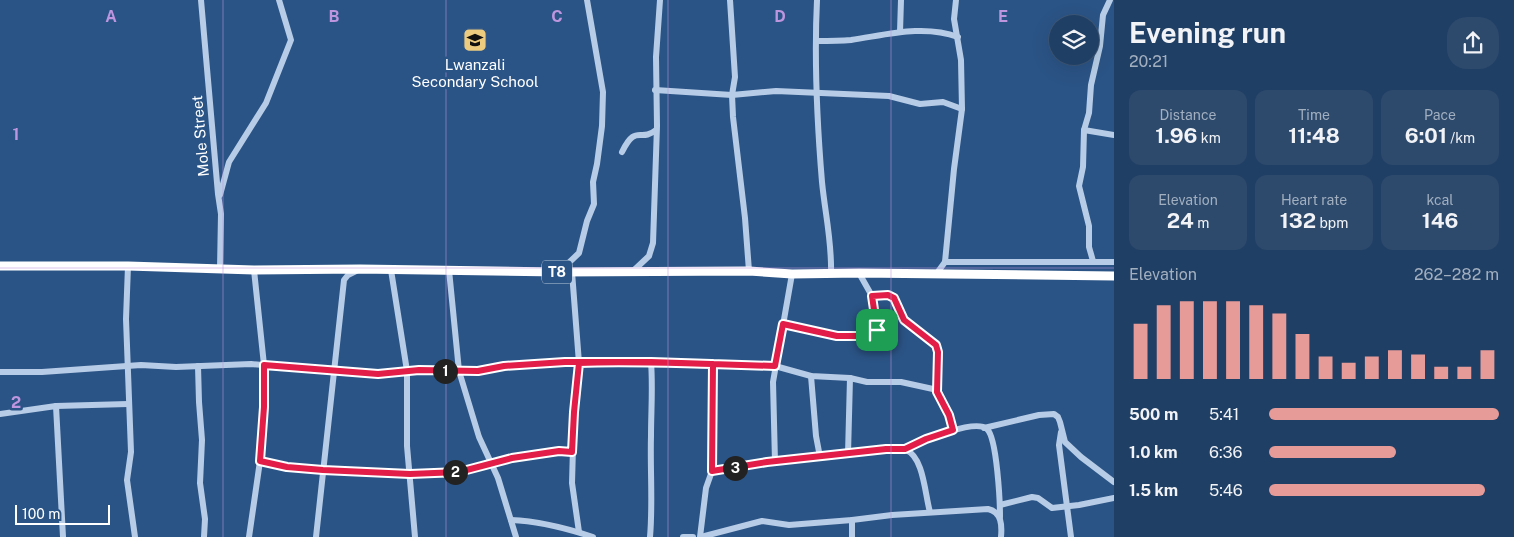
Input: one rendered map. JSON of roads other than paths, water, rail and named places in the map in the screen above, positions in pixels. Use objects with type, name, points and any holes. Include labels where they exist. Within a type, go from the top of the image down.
[{"type":"highway","name":"T8","points":[[0,266],[128,266],[254,270],[748,271],[792,274],[937,273],[1114,276]]},
{"type":"street","name":"Mole Street","points":[[201,0],[221,214],[220,269]]},
{"type":"street","points":[[219,202],[229,162],[266,103],[291,40],[280,0]]},
{"type":"street","points":[[559,272],[580,253],[594,200],[592,182],[597,164],[602,126],[603,92],[588,0]]},
{"type":"street","points":[[632,272],[645,262],[651,252],[654,226],[655,90],[660,0]]},
{"type":"street","points":[[730,0],[735,77],[732,96],[748,271]]},
{"type":"street","points":[[817,0],[817,93],[823,195],[831,252],[831,273]]},
{"type":"street","points":[[900,32],[901,0]]},
{"type":"street","points":[[937,273],[946,262],[954,170],[962,109],[962,79],[958,37],[954,19],[956,0]]},
{"type":"street","points":[[1093,261],[1089,247],[1088,226],[1079,186],[1083,167],[1084,130],[1089,113],[1091,85],[1100,46],[1104,15],[1110,0]]},
{"type":"street","points":[[816,41],[851,40],[900,32],[935,31],[958,37]]},
{"type":"street","points":[[655,90],[732,96],[776,91],[888,96],[920,104],[943,102],[962,109]]},
{"type":"street","points":[[622,152],[631,137],[638,134],[652,134],[656,130]]},
{"type":"street","points":[[1084,130],[1114,135]]},
{"type":"street","points":[[946,262],[1114,262]]},
{"type":"street","points":[[128,266],[126,319],[131,452],[126,480],[135,537]]},
{"type":"street","points":[[316,537],[344,280],[348,275],[360,269]]},
{"type":"street","points":[[250,537],[260,461],[264,407],[264,365],[254,270]]},
{"type":"street","points":[[391,270],[407,372],[407,430],[415,537]]},
{"type":"street","points":[[449,270],[459,371],[479,437],[498,478],[516,537]]},
{"type":"street","points":[[572,272],[579,363],[574,412],[572,483],[579,532]]},
{"type":"street","points":[[783,324],[837,336],[874,334],[877,330],[872,296],[859,273]]},
{"type":"street","points":[[775,462],[773,398],[775,366],[792,274]]},
{"type":"street","points":[[872,296],[888,295],[894,298],[904,320],[936,345],[938,352],[937,392],[949,415],[953,430]]},
{"type":"street","points":[[0,372],[42,372],[129,366],[264,365],[378,374],[419,370],[478,371],[504,366],[651,362],[775,366],[810,376],[850,378],[867,382],[908,383],[933,389],[937,392]]},
{"type":"street","points":[[650,537],[652,496],[650,436],[653,393],[651,362]]},
{"type":"street","points":[[713,364],[712,471],[706,488],[700,537],[762,521],[789,525],[930,512],[988,510],[995,512],[1000,517]]},
{"type":"street","points":[[198,366],[202,440],[200,483],[205,512],[204,537]]},
{"type":"street","points":[[810,376],[820,456]]},
{"type":"street","points":[[848,454],[850,378]]},
{"type":"street","points":[[0,414],[56,406],[128,404]]},
{"type":"street","points":[[56,406],[63,537]]},
{"type":"street","points":[[712,471],[820,456],[886,449],[905,449],[926,439],[953,430],[984,428],[1049,413],[1058,417],[1065,442],[1072,450],[1114,482]]},
{"type":"street","points":[[984,428],[989,433],[992,442],[997,470],[1002,528],[1001,537]]},
{"type":"street","points":[[1062,429],[1059,445],[1070,537]]},
{"type":"street","points":[[905,449],[916,458],[920,467],[930,512]]},
{"type":"street","points":[[260,461],[287,467],[410,474],[459,472],[533,454],[572,452]]},
{"type":"street","points":[[1000,505],[1032,497],[1038,498],[1052,508],[1114,498]]},
{"type":"street","points":[[512,520],[537,522],[593,537]]},
{"type":"street","points":[[852,520],[852,537]]},
{"type":"street","points":[[737,528],[738,537]]},
{"type":"street","points":[[684,537],[693,537]]},
{"type":"place","name":"Lwanzali Secondary School","points":[[475,40]]}]
